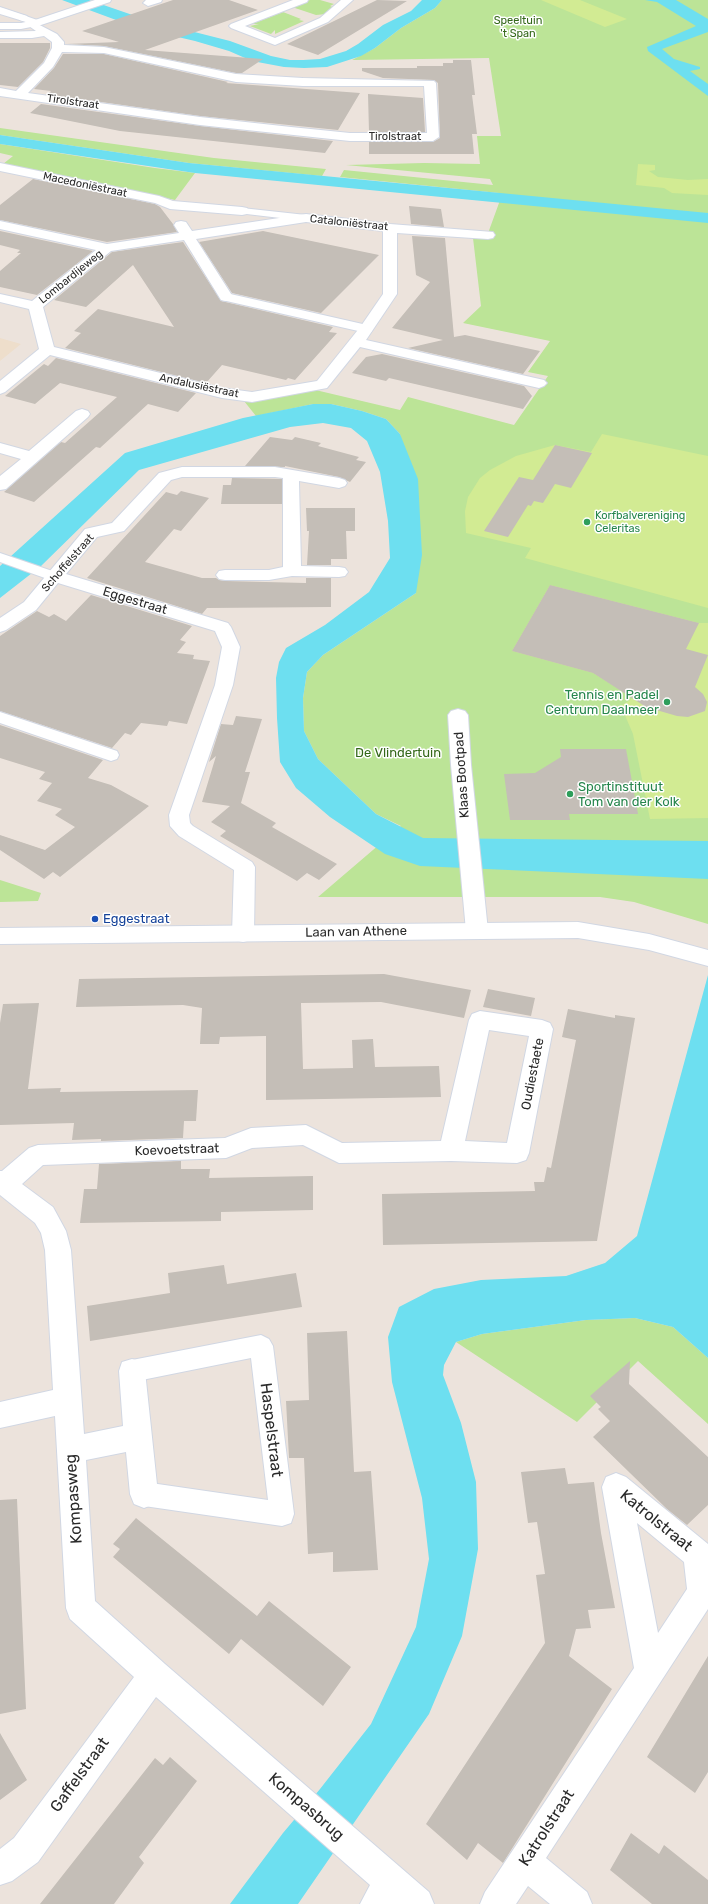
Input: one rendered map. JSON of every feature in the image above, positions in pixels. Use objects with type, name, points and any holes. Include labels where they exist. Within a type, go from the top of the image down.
[{"type":"street","points":[[269,0],[324,20]]},
{"type":"street","points":[[303,0],[235,26],[276,42],[324,20],[348,0]]},
{"type":"street","points":[[0,26],[30,22],[79,9],[102,1]]},
{"type":"street","points":[[0,10],[30,22],[58,42],[58,48]]},
{"type":"street","points":[[0,35],[32,35],[45,32]]},
{"type":"street","name":"Tirolstraat","points":[[58,48],[104,50],[236,78],[303,82],[430,83],[433,137],[350,137],[291,131],[200,121],[23,95],[49,65],[58,48]]},
{"type":"street","points":[[0,92],[23,95]]},
{"type":"street","name":"Macedoniëstraat","points":[[0,167],[158,200],[170,205],[306,218]]},
{"type":"street","points":[[170,205],[226,297],[367,329]]},
{"type":"street","name":"Cataloniëstraat","points":[[0,225],[107,248],[306,218],[390,228],[488,235]]},
{"type":"street","name":"Andalusiëstraat","points":[[47,350],[222,393],[252,397],[322,385],[367,329],[390,294],[390,228]]},
{"type":"street","name":"Lombardijeweg","points":[[35,306],[107,248]]},
{"type":"street","name":"Lombardijeweg","points":[[0,298],[35,306]]},
{"type":"street","name":"Lombardijeweg","points":[[35,306],[47,350]]},
{"type":"street","points":[[357,342],[539,383]]},
{"type":"street","points":[[0,389],[47,350]]},
{"type":"street","points":[[0,485],[82,414]]},
{"type":"street","points":[[0,448],[32,457]]},
{"type":"street","name":"Schoffelstraat","points":[[0,626],[30,606],[48,574],[91,533],[118,527],[165,476],[189,472],[275,472],[339,483]]},
{"type":"street","points":[[291,474],[292,571]]},
{"type":"street","points":[[2,558],[48,574]]},
{"type":"street","points":[[225,575],[269,575],[292,571],[339,572]]},
{"type":"street","name":"Eggestraat","points":[[48,574],[222,627],[231,647],[224,685],[180,815],[180,826],[245,867],[243,934]]},
{"type":"street","name":"Klaas Bootpad","points":[[458,715],[467,836],[477,931]]},
{"type":"street","points":[[0,717],[111,754]]},
{"type":"street","name":"Laan van Athene","points":[[0,936],[578,930],[649,942],[704,956]]},
{"type":"street","name":"Oudiestaete","points":[[480,1020],[542,1029],[517,1152],[451,1151],[480,1020]]},
{"type":"street","name":"Koevoetstraat","points":[[2,1183],[38,1155],[226,1148],[251,1138],[306,1135],[339,1153],[451,1151]]},
{"type":"street","name":"Kompasweg","points":[[2,1183],[44,1215],[53,1231],[58,1250],[81,1608],[154,1675],[256,1764]]},
{"type":"street","name":"Haspelstraat","points":[[261,1346],[282,1514],[144,1494],[138,1436],[132,1371],[261,1346]]},
{"type":"street","points":[[0,1415],[68,1400]]},
{"type":"street","points":[[71,1450],[138,1436]]},
{"type":"street","name":"Katrolstraat","points":[[497,1904],[650,1673],[702,1592],[698,1555],[616,1487],[650,1673]]},
{"type":"street","name":"Gaffelstraat","points":[[0,1868],[26,1850],[154,1675]]},
{"type":"street","name":"Kompasbrug","points":[[256,1764],[355,1851],[384,1893]]},
{"type":"street","points":[[525,1861],[575,1904]]},
{"type":"street","points":[[384,1893],[417,1904]]},
{"type":"shaded area","points":[[0,338],[21,344],[0,361]]},
{"type":"green space","points":[[310,0],[320,0],[334,4],[330,6],[335,8],[326,14],[316,15],[292,7]]},
{"type":"green space","points":[[442,0],[708,0],[708,924],[634,902],[600,897],[318,897],[401,826],[376,814],[318,759],[304,731],[303,698],[307,672],[323,655],[416,593],[400,434],[386,419],[362,411],[331,404],[313,404],[256,416],[244,401],[307,388],[400,410],[408,397],[514,425],[548,376],[528,372],[550,341],[463,323],[481,306],[473,238],[485,239],[487,236],[499,203],[499,193],[340,177],[344,170],[493,185],[490,179],[346,165],[424,163],[480,164],[477,136],[501,136],[489,58],[352,60],[375,48],[401,28],[435,8]]},
{"type":"green space","points":[[541,0],[580,0],[627,19],[605,27]]},
{"type":"green space","points":[[283,12],[304,21],[275,34],[275,30],[271,34],[250,26],[259,24],[252,24]]},
{"type":"green space","points":[[0,128],[214,158],[326,169],[322,176],[189,163],[0,135]]},
{"type":"green space","points":[[0,144],[195,173],[175,200],[3,164],[13,156],[0,153]]},
{"type":"green space","points":[[638,164],[655,165],[655,170],[649,171],[658,177],[688,180],[708,179],[708,195],[672,193],[664,188],[636,185]]},
{"type":"green space","name":"Korfbalvereniging Celeritas","points":[[602,434],[708,456],[708,608],[525,558],[531,548],[466,533],[465,511],[468,497],[480,478],[490,470],[516,456],[555,445],[591,452]]},
{"type":"green space","name":"Tennis en Padel Centrum Daalmeer","points":[[550,585],[699,623],[708,623],[708,818],[650,819],[633,734],[621,706],[633,698],[593,673],[512,651]]},
{"type":"green space","points":[[0,880],[41,893],[38,901],[0,902]]},
{"type":"green space","points":[[635,1318],[673,1327],[708,1358],[708,1424],[638,1361],[577,1422],[456,1342],[482,1334],[586,1320]]},
{"type":"water","points":[[62,0],[89,0],[147,20],[230,41],[271,56],[290,60],[303,60],[320,59],[346,51],[383,25],[411,11],[422,0],[442,0],[435,8],[401,28],[375,48],[361,56],[327,67],[304,68],[284,67],[252,61],[229,51],[195,41],[135,27]]},
{"type":"water","points":[[645,0],[676,0],[708,19],[708,32],[662,49],[674,59],[700,67],[700,69],[690,71],[708,84],[708,96],[648,51],[647,47],[696,26],[657,2]]},
{"type":"water","points":[[0,135],[189,163],[708,213],[708,223],[195,173],[0,144]]},
{"type":"water","points":[[313,404],[331,404],[362,411],[386,419],[400,434],[418,479],[422,555],[416,593],[323,655],[307,672],[303,698],[304,731],[318,759],[376,814],[423,838],[708,841],[708,879],[420,866],[385,854],[330,817],[296,788],[280,762],[276,678],[279,662],[286,648],[325,625],[369,592],[390,558],[388,521],[380,472],[367,441],[351,428],[323,423],[290,427],[139,470],[41,566],[0,598],[0,566],[125,453],[243,418]]},
{"type":"water","points":[[708,975],[708,1358],[673,1327],[635,1318],[586,1320],[482,1334],[456,1342],[444,1365],[443,1375],[461,1423],[476,1482],[478,1549],[462,1636],[429,1714],[298,1904],[230,1904],[283,1833],[371,1724],[416,1627],[429,1559],[422,1498],[392,1382],[388,1337],[399,1307],[434,1289],[481,1280],[566,1276],[605,1263],[637,1236]]},
{"type":"building","points":[[173,0],[229,0],[258,10],[145,50],[263,59],[242,73],[236,73],[104,46],[66,44],[119,42],[82,31]]},
{"type":"building","points":[[377,0],[407,1],[318,55],[287,44]]},
{"type":"building","points":[[0,43],[50,43],[50,48],[43,62],[18,87],[0,85]]},
{"type":"building","points":[[63,54],[104,54],[228,82],[226,83],[360,93],[338,130],[200,116],[52,95],[53,94],[49,93],[51,91],[34,89],[54,68]]},
{"type":"building","points":[[453,60],[471,60],[475,95],[472,95],[477,134],[472,134],[474,154],[369,154],[369,142],[433,142],[440,138],[438,83],[434,80],[383,78],[362,71],[362,68],[417,68],[417,66],[443,66],[443,63],[453,63]]},
{"type":"building","points":[[368,94],[423,98],[425,132],[369,132]]},
{"type":"building","points":[[41,104],[200,126],[333,141],[325,153],[120,131],[30,113]]},
{"type":"building","points":[[33,179],[155,204],[160,207],[177,232],[107,242],[0,220],[0,205]]},
{"type":"building","points":[[409,206],[441,209],[444,227],[411,224]]},
{"type":"building","points":[[0,231],[93,251],[37,295],[0,287],[0,271],[21,253],[17,253],[20,250],[0,245]]},
{"type":"building","points":[[263,231],[379,255],[321,313],[232,293],[199,242]]},
{"type":"building","points":[[412,236],[445,238],[454,337],[465,335],[540,351],[523,374],[408,348],[443,340],[392,328],[430,282],[416,275]]},
{"type":"building","points":[[183,242],[221,301],[333,327],[329,332],[337,333],[295,380],[288,378],[286,380],[222,365],[206,383],[65,348],[81,333],[74,331],[98,309],[174,327],[133,265],[86,307],[54,300],[112,252]]},
{"type":"building","points":[[382,354],[524,386],[532,396],[523,409],[389,378],[386,381],[352,373],[366,357]]},
{"type":"building","points":[[56,358],[196,393],[178,412],[148,404],[100,448],[96,447],[34,502],[4,492],[61,442],[65,443],[117,397],[60,383],[35,404],[5,396],[44,364],[48,366]]},
{"type":"building","points":[[270,437],[292,440],[295,437],[321,443],[318,446],[359,457],[356,460],[366,462],[350,482],[339,477],[285,466],[245,466]]},
{"type":"building","points":[[555,445],[592,453],[571,488],[555,484],[543,503],[534,501],[531,506],[528,505],[508,537],[484,531],[519,477],[533,480]]},
{"type":"building","points":[[232,478],[282,479],[282,504],[221,504],[223,485],[231,485]]},
{"type":"building","points":[[181,491],[209,498],[181,531],[174,529],[145,562],[202,578],[216,578],[225,581],[306,583],[306,578],[331,578],[331,607],[207,608],[202,614],[87,578],[166,492],[177,495]]},
{"type":"building","points":[[306,508],[355,508],[355,531],[346,531],[347,559],[331,559],[331,565],[307,565],[309,531],[307,531]]},
{"type":"building","name":"Tennis en Padel Centrum Daalmeer","points":[[550,585],[699,623],[686,649],[708,655],[695,687],[703,694],[707,702],[705,711],[688,717],[677,716],[646,707],[593,673],[512,651]]},
{"type":"building","points":[[91,595],[192,626],[180,640],[186,642],[177,653],[194,655],[193,659],[210,661],[187,724],[169,721],[167,726],[141,723],[131,735],[125,733],[112,748],[0,711],[0,636],[37,611],[49,617],[54,614],[66,621]]},
{"type":"building","points":[[236,716],[262,719],[245,772],[250,772],[241,803],[276,823],[272,827],[337,864],[319,880],[307,873],[297,881],[220,836],[226,831],[211,822],[230,806],[202,802],[216,756],[209,762],[221,724],[233,725]]},
{"type":"building","points":[[0,725],[103,760],[88,778],[111,785],[149,806],[60,877],[53,872],[44,879],[0,850],[0,835],[45,850],[75,827],[55,815],[62,809],[37,801],[52,783],[39,779],[45,772],[0,758]]},
{"type":"building","name":"Sportinstituut Tom van der Kolk","points":[[560,749],[626,749],[638,814],[569,814],[570,820],[510,820],[504,774],[535,773],[561,757]]},
{"type":"building","points":[[384,974],[471,990],[464,1018],[381,1002],[301,1003],[303,1069],[353,1068],[352,1040],[373,1039],[375,1067],[439,1066],[441,1097],[266,1100],[266,1036],[220,1037],[219,1044],[200,1044],[202,1008],[183,1005],[76,1007],[79,979]]},
{"type":"building","points":[[488,989],[535,998],[531,1016],[483,1007]]},
{"type":"building","points":[[39,1003],[28,1089],[61,1088],[60,1092],[198,1090],[196,1121],[184,1121],[183,1138],[101,1141],[101,1139],[72,1140],[74,1123],[0,1125],[0,1023],[3,1004]]},
{"type":"building","points":[[568,1009],[615,1018],[615,1015],[635,1018],[597,1241],[383,1245],[382,1194],[535,1191],[534,1182],[544,1182],[547,1167],[551,1168],[576,1040],[562,1037]]},
{"type":"building","points":[[181,1161],[181,1169],[210,1169],[209,1178],[313,1176],[313,1210],[221,1212],[221,1221],[80,1223],[84,1189],[97,1189],[99,1164]]},
{"type":"building","points":[[224,1265],[227,1284],[296,1273],[302,1307],[90,1341],[87,1306],[170,1293],[168,1273]]},
{"type":"building","points":[[347,1331],[354,1472],[371,1471],[378,1570],[333,1572],[333,1552],[308,1554],[304,1458],[289,1458],[286,1401],[309,1400],[307,1333]]},
{"type":"building","points":[[630,1361],[629,1384],[708,1457],[708,1505],[687,1525],[667,1509],[593,1437],[610,1421],[598,1409],[601,1407],[590,1396]]},
{"type":"building","points":[[565,1468],[568,1484],[594,1482],[601,1533],[615,1608],[588,1610],[591,1628],[576,1629],[569,1656],[612,1689],[503,1863],[478,1843],[467,1860],[426,1824],[545,1643],[536,1575],[545,1574],[537,1522],[528,1523],[521,1472]]},
{"type":"building","points":[[17,1499],[26,1709],[0,1714],[0,1500]]},
{"type":"building","points":[[136,1518],[257,1616],[269,1601],[351,1667],[323,1706],[241,1639],[229,1654],[113,1557],[120,1549],[113,1544]]},
{"type":"building","points":[[708,1656],[708,1772],[695,1793],[647,1757]]},
{"type":"building","points":[[0,1733],[27,1780],[0,1800]]},
{"type":"building","points":[[170,1757],[197,1781],[139,1857],[144,1863],[114,1904],[40,1904],[155,1758],[163,1765]]},
{"type":"building","points":[[631,1833],[659,1854],[664,1845],[708,1880],[708,1904],[652,1904],[610,1870]]},
{"type":"place","name":"Korfbalvereniging Celeritas","points":[[587,522]]},
{"type":"place","name":"Tennis en Padel Centrum Daalmeer","points":[[667,702]]},
{"type":"place","name":"Sportinstituut Tom van der Kolk","points":[[570,794]]},
{"type":"place","name":"Eggestraat","points":[[95,919]]},
{"type":"park label","name":"Speeltuin 't Span","points":[[518,27]]},
{"type":"park label","name":"De Vlindertuin","points":[[398,753]]}]
